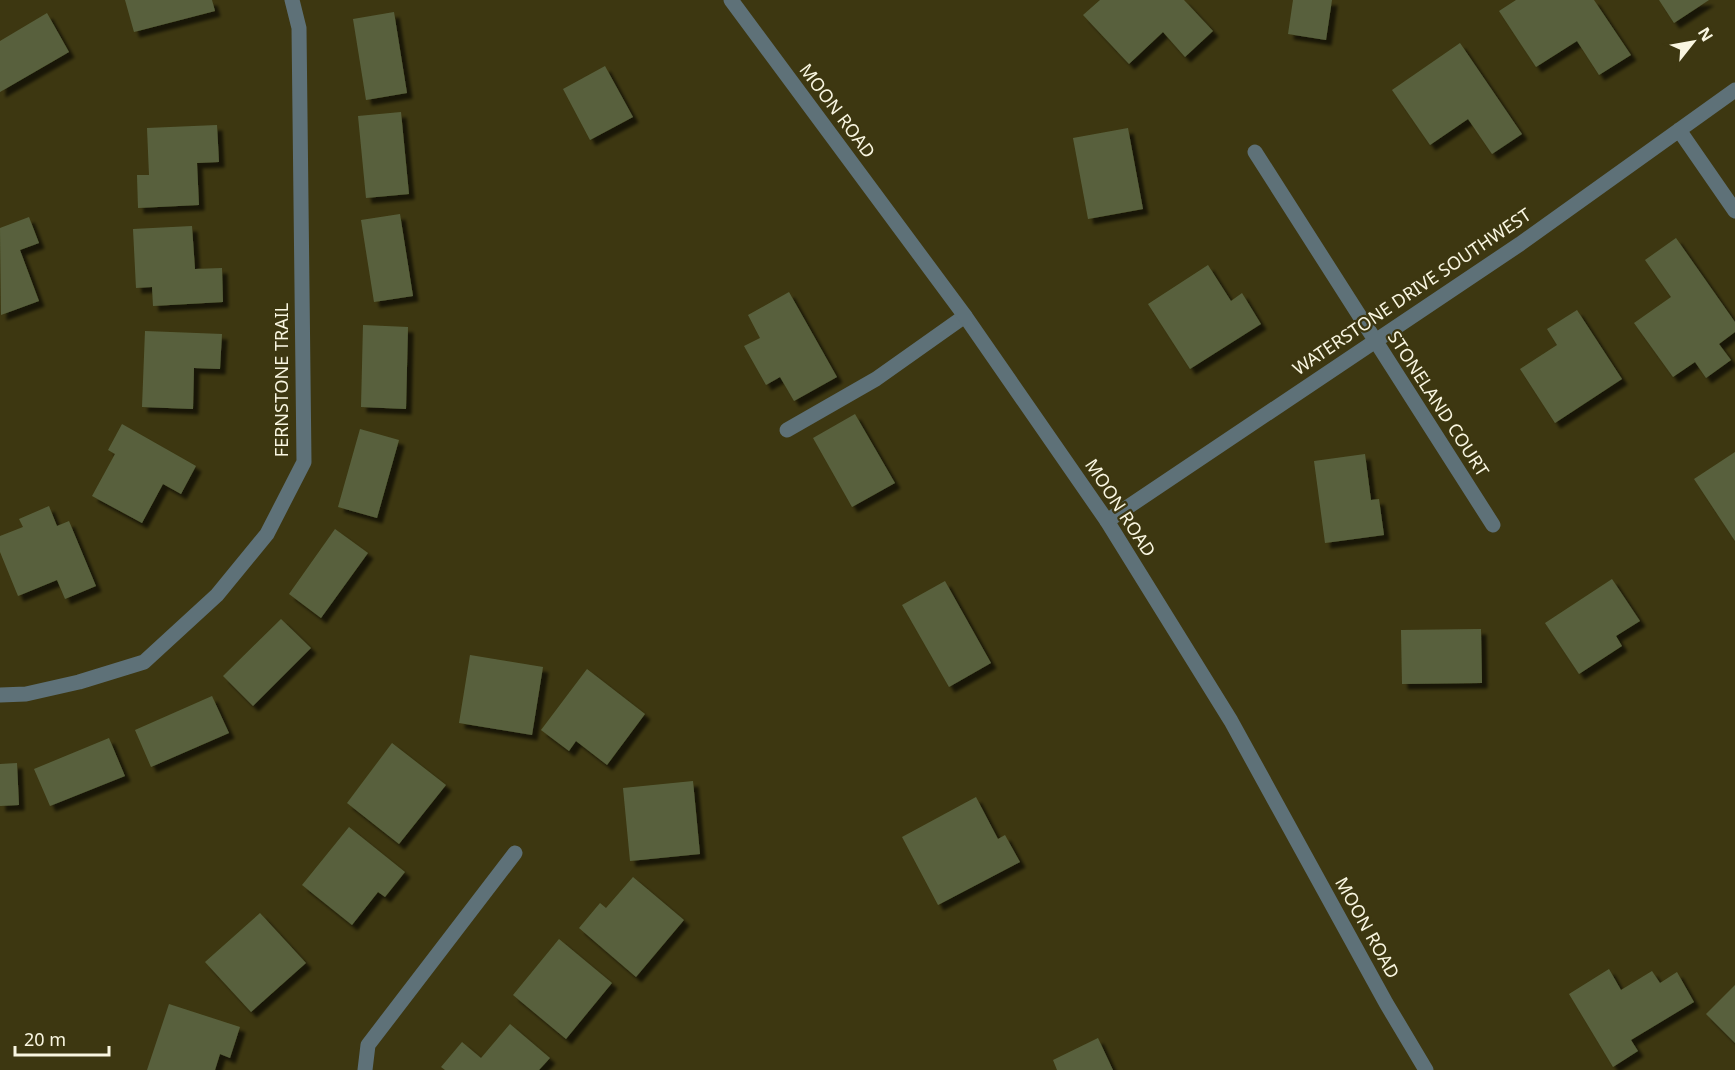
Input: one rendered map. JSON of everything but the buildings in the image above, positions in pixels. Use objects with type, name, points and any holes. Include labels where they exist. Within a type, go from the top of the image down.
[{"type":"street","name":"FERNSTONE TRAIL","points":[[0,696],[26,694],[78,682],[144,662],[217,595],[267,534],[304,462],[299,28],[292,0]]},
{"type":"street","name":"MOON ROAD","points":[[731,0],[964,316],[1107,521],[1231,721],[1386,1003],[1426,1070]]},
{"type":"street","name":"WATERSTONE DRIVE SOUTHWEST","points":[[1107,521],[1520,244],[1735,90]]},
{"type":"street","points":[[1679,130],[1735,211]]},
{"type":"street","name":"STONELAND COURT","points":[[1255,152],[1493,525]]},
{"type":"street","points":[[787,430],[876,379],[964,316]]},
{"type":"street","points":[[365,1070],[368,1046],[515,853]]}]
